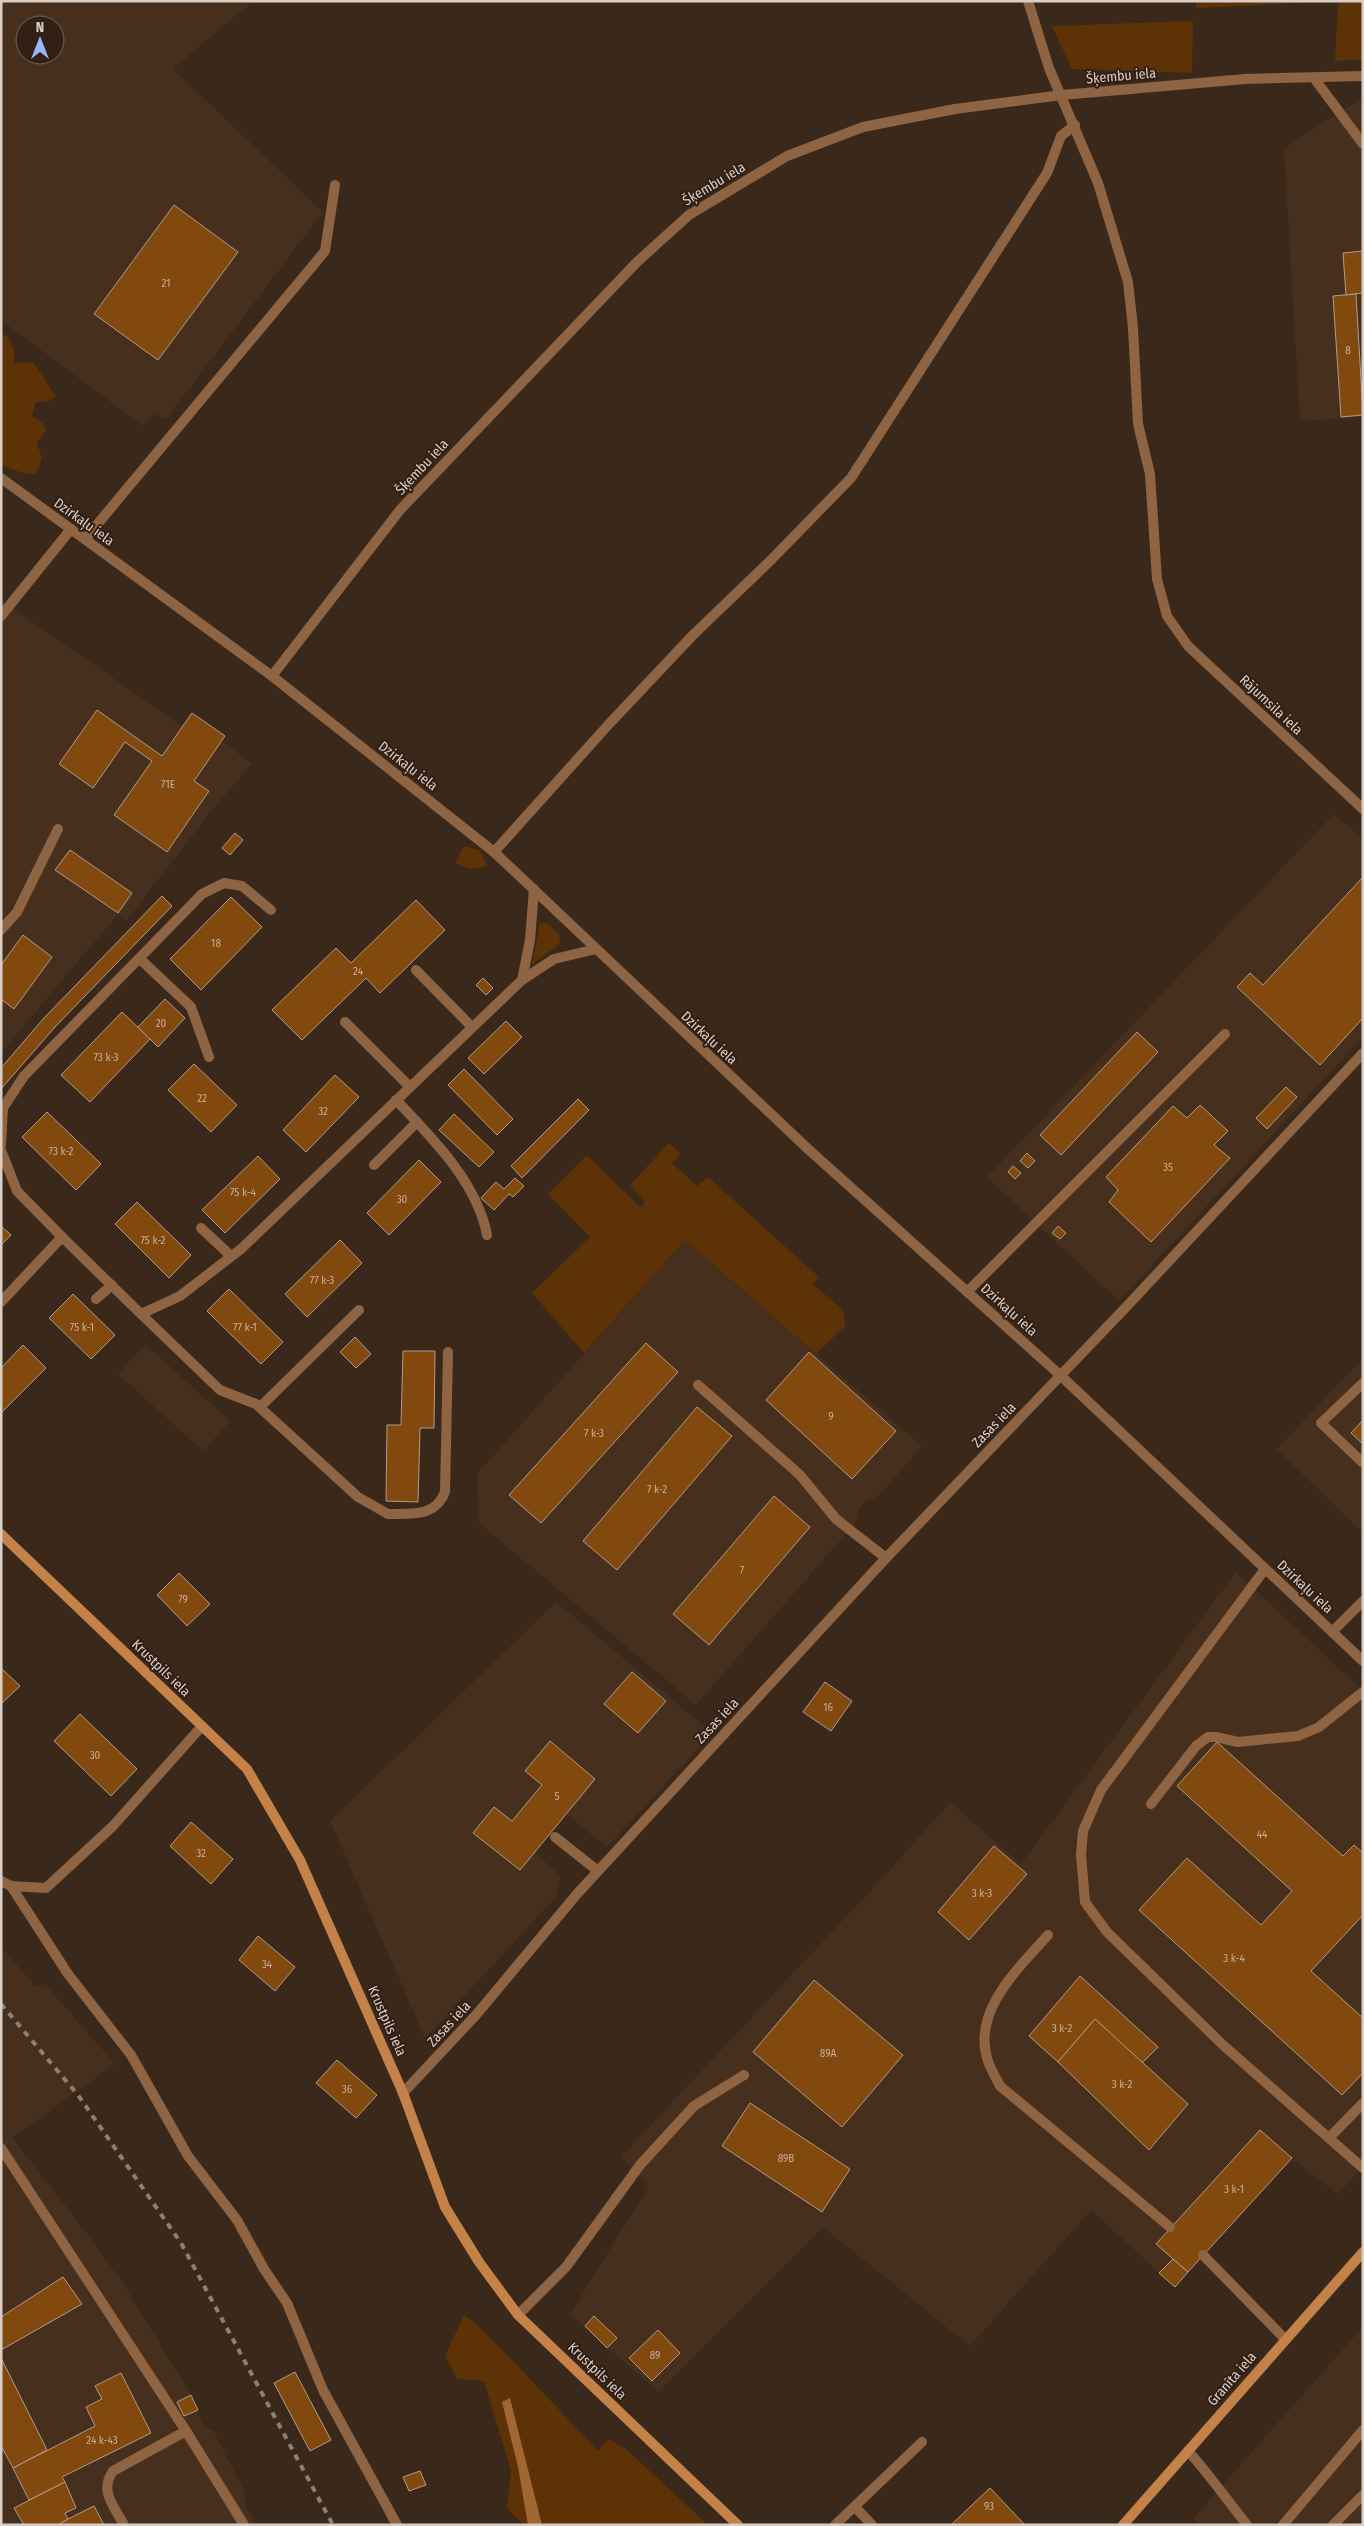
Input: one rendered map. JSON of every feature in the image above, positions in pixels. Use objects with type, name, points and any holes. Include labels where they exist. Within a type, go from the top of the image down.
[{"type":"main road","name":"Krustpils iela","points":[[1,1534],[247,1768],[300,1860],[403,2093],[446,2207],[479,2262],[518,2315],[738,2525]]},
{"type":"main road","name":"Granīta iela","points":[[1123,2525],[1363,2252]]},
{"type":"street","name":"Rājumsila iela","points":[[1028,1],[1049,68],[1075,125],[1098,183],[1128,282],[1134,328],[1138,424],[1150,474],[1157,579],[1167,616],[1188,646],[1363,809]]},
{"type":"street","name":"Šķembu iela","points":[[272,676],[400,510],[595,304],[637,262],[689,215],[787,156],[864,127],[955,109],[1062,95],[1245,79],[1363,76]]},
{"type":"street","points":[[1314,78],[1363,144]]},
{"type":"street","points":[[494,852],[609,724],[687,641],[769,562],[850,478],[1047,173],[1061,136],[1075,125]]},
{"type":"street","points":[[85,539],[325,251],[335,185]]},
{"type":"street","name":"Dzirkaļu iela","points":[[1,478],[272,676],[494,852],[808,1149],[1060,1375],[1363,1661]]},
{"type":"street","points":[[1,616],[71,529]]},
{"type":"street","points":[[1,930],[17,912],[58,829]]},
{"type":"street","points":[[1,1145],[3,1108],[24,1076],[140,959],[174,920],[202,894],[224,883],[242,886],[271,910]]},
{"type":"street","points":[[522,980],[530,940],[534,889]]},
{"type":"street","points":[[141,1314],[180,1296],[242,1249],[522,980],[554,959],[596,949]]},
{"type":"street","points":[[140,959],[191,1007],[210,1057]]},
{"type":"street","points":[[416,970],[472,1027]]},
{"type":"street","points":[[344,1022],[410,1087]]},
{"type":"street","points":[[967,1292],[1225,1034]]},
{"type":"street","name":"Zasas iela","points":[[403,2093],[476,2015],[598,1871],[886,1558],[1363,1053]]},
{"type":"street","points":[[396,1100],[417,1122],[469,1187],[483,1216],[487,1235]]},
{"type":"street","points":[[374,1165],[417,1122]]},
{"type":"street","points":[[2,1157],[17,1192],[220,1390],[260,1407],[358,1497],[388,1514],[422,1513],[441,1503],[446,1492],[448,1352]]},
{"type":"street","points":[[201,1228],[231,1256]]},
{"type":"street","points":[[1,1302],[62,1237]]},
{"type":"street","points":[[96,1299],[112,1285]]},
{"type":"street","points":[[260,1407],[359,1310]]},
{"type":"street","points":[[1363,1383],[1321,1423],[1363,1463]]},
{"type":"street","points":[[698,1385],[800,1475],[836,1519],[886,1558]]},
{"type":"street","points":[[1265,1569],[1101,1790],[1083,1831],[1081,1855],[1085,1902],[1107,1932],[1223,2045],[1363,2168]]},
{"type":"street","points":[[1332,1632],[1363,1601]]},
{"type":"street","points":[[1151,1804],[1196,1746],[1208,1737],[1238,1742],[1298,1736],[1320,1727],[1363,1692]]},
{"type":"street","points":[[1,1881],[11,1886],[46,1888],[113,1826],[202,1726]]},
{"type":"street","points":[[555,1837],[598,1871]]},
{"type":"street","points":[[11,1886],[68,1974],[131,2055],[188,2156],[238,2220],[264,2269],[288,2303],[323,2390],[397,2525]]},
{"type":"street","points":[[1048,1935],[1002,1986],[990,2013],[985,2039],[988,2060],[1000,2086],[1170,2227]]},
{"type":"street","points":[[518,2315],[566,2267],[640,2164],[694,2106],[744,2075]]},
{"type":"street","points":[[1329,2138],[1363,2103]]},
{"type":"street","points":[[1,2148],[186,2432],[244,2525]]},
{"type":"street","points":[[1203,2255],[1285,2339]]},
{"type":"street","points":[[1283,2525],[1363,2430]]},
{"type":"street","points":[[124,2525],[106,2490],[107,2480],[113,2471],[186,2432]]},
{"type":"street","points":[[836,2525],[922,2442]]},
{"type":"street","points":[[1188,2451],[1207,2472],[1218,2490],[1247,2525]]},
{"type":"street","points":[[1333,2525],[1363,2495]]},
{"type":"street","points":[[855,2507],[872,2525]]},
{"type":"shaded area","points":[[1,1],[253,1],[173,69],[323,212],[166,419],[155,414],[143,426],[1,320]]},
{"type":"shaded area","points":[[1196,1],[1337,1],[1196,8]]},
{"type":"shaded area","points":[[1338,1],[1363,1],[1363,60],[1335,61]]},
{"type":"shaded area","points":[[1193,21],[1192,73],[1072,69],[1052,26]]},
{"type":"shaded area","points":[[1363,99],[1363,417],[1300,421],[1284,148]]},
{"type":"shaded area","points":[[6,334],[14,349],[14,363],[33,362],[56,396],[49,401],[36,402],[32,416],[43,423],[46,430],[37,443],[42,458],[36,474],[23,473],[1,465],[1,337]]},
{"type":"shaded area","points":[[1,600],[182,726],[192,714],[225,736],[222,741],[252,764],[215,806],[127,920],[118,914],[1,1053]]},
{"type":"shaded area","points":[[1334,814],[1363,839],[1363,1037],[1119,1301],[987,1177]]},
{"type":"shaded area","points":[[464,846],[479,850],[488,866],[470,869],[455,863]]},
{"type":"shaded area","points":[[540,923],[547,923],[559,934],[560,944],[532,964]]},
{"type":"shaded area","points":[[669,1143],[681,1154],[672,1163],[697,1186],[708,1177],[819,1277],[813,1284],[844,1311],[845,1326],[816,1354],[685,1240],[584,1353],[532,1293],[590,1237],[548,1194],[587,1155],[640,1207],[645,1202],[630,1185]]},
{"type":"shaded area","points":[[685,1240],[922,1446],[875,1500],[868,1499],[858,1510],[858,1520],[696,1705],[479,1523],[477,1474]]},
{"type":"shaded area","points":[[145,1344],[230,1421],[203,1451],[118,1374]]},
{"type":"shaded area","points":[[1363,1358],[1363,1533],[1277,1449]]},
{"type":"shaded area","points":[[1236,1572],[1363,1691],[1363,2167],[1338,2194],[1291,2158],[1175,2287],[1091,2210],[970,2346],[823,2227],[658,2392],[570,2314],[649,2186],[621,2157],[889,1871],[950,1802],[1021,1864]]},
{"type":"shaded area","points":[[556,1602],[704,1726],[707,1739],[607,1847],[566,1814],[535,1852],[560,1876],[556,1897],[425,2038],[330,1821]]},
{"type":"shaded area","points":[[1,1947],[36,1987],[45,1984],[115,2064],[12,2138],[93,2241],[126,2288],[191,2395],[205,2429],[213,2430],[245,2492],[245,2505],[256,2525],[1,2525]]},
{"type":"shaded area","points":[[464,2315],[476,2324],[512,2360],[598,2451],[609,2439],[626,2449],[708,2525],[524,2525],[507,2509],[511,2471],[484,2381],[457,2379],[445,2356]]},
{"type":"shaded area","points":[[1363,2327],[1363,2525],[1199,2525],[1194,2519],[1218,2490]]},
{"type":"shaded area","points":[[510,2398],[542,2525],[528,2525],[518,2467],[502,2402]]},
{"type":"building","points":[[174,205],[238,252],[158,360],[94,314]]},
{"type":"building","points":[[1363,251],[1363,293],[1346,295],[1343,253]]},
{"type":"building","points":[[1356,294],[1363,415],[1341,417],[1333,296]]},
{"type":"building","points":[[97,710],[162,756],[192,713],[225,736],[194,781],[209,791],[167,852],[114,815],[152,761],[125,742],[93,788],[59,764]]},
{"type":"building","points":[[235,833],[243,840],[230,855],[222,848]]},
{"type":"building","points":[[70,850],[132,893],[118,913],[55,870]]},
{"type":"building","points":[[1363,877],[1363,1018],[1320,1065],[1237,987],[1250,973],[1263,985]]},
{"type":"building","points":[[162,896],[172,906],[55,1027],[1,1089],[1,1068],[44,1018]]},
{"type":"building","points":[[231,897],[262,927],[201,990],[170,959]]},
{"type":"building","points":[[416,900],[445,930],[380,993],[366,978],[302,1040],[272,1010],[336,948],[351,963]]},
{"type":"building","points":[[23,935],[52,957],[14,1009],[1,999],[1,965]]},
{"type":"building","points":[[483,978],[493,988],[486,995],[476,985]]},
{"type":"building","points":[[165,999],[185,1018],[158,1047],[138,1027]]},
{"type":"building","points":[[122,1012],[150,1039],[90,1102],[61,1075]]},
{"type":"building","points":[[506,1021],[522,1037],[484,1074],[468,1058]]},
{"type":"building","points":[[1137,1032],[1158,1052],[1061,1155],[1040,1135]]},
{"type":"building","points":[[194,1064],[237,1105],[211,1132],[168,1090]]},
{"type":"building","points":[[464,1069],[513,1119],[497,1135],[448,1085]]},
{"type":"building","points":[[335,1075],[359,1097],[306,1152],[283,1130]]},
{"type":"building","points":[[1286,1087],[1297,1097],[1267,1129],[1256,1118]]},
{"type":"building","points":[[578,1099],[589,1110],[522,1178],[511,1166]]},
{"type":"building","points":[[1200,1105],[1228,1131],[1214,1145],[1230,1158],[1151,1242],[1109,1202],[1118,1190],[1106,1177],[1173,1106],[1187,1118]]},
{"type":"building","points":[[47,1112],[101,1164],[76,1190],[22,1137]]},
{"type":"building","points":[[454,1114],[494,1152],[479,1167],[439,1130]]},
{"type":"building","points":[[1027,1153],[1035,1161],[1028,1168],[1020,1161]]},
{"type":"building","points":[[258,1156],[280,1179],[225,1233],[202,1210]]},
{"type":"building","points":[[419,1160],[441,1182],[389,1235],[367,1213]]},
{"type":"building","points":[[1013,1166],[1021,1173],[1015,1179],[1008,1172]]},
{"type":"building","points":[[515,1178],[524,1186],[513,1197],[509,1194],[494,1210],[481,1198],[496,1182],[504,1189]]},
{"type":"building","points":[[137,1202],[191,1255],[169,1278],[115,1224]]},
{"type":"building","points":[[1,1226],[11,1235],[1,1245]]},
{"type":"building","points":[[1058,1226],[1066,1233],[1060,1239],[1052,1233]]},
{"type":"building","points":[[340,1240],[362,1263],[307,1317],[285,1294]]},
{"type":"building","points":[[229,1289],[283,1342],[261,1364],[207,1311]]},
{"type":"building","points":[[73,1294],[115,1335],[91,1359],[49,1318]]},
{"type":"building","points":[[355,1337],[371,1354],[356,1368],[340,1352]]},
{"type":"building","points":[[646,1343],[678,1372],[541,1523],[509,1495]]},
{"type":"building","points":[[23,1345],[46,1368],[1,1413],[1,1368]]},
{"type":"building","points":[[403,1351],[435,1351],[434,1428],[420,1428],[418,1502],[386,1501],[387,1425],[401,1425]]},
{"type":"building","points":[[809,1352],[896,1431],[852,1479],[766,1400]]},
{"type":"building","points":[[697,1407],[732,1436],[617,1570],[583,1541]]},
{"type":"building","points":[[1363,1420],[1363,1444],[1351,1433]]},
{"type":"building","points":[[774,1496],[810,1527],[709,1645],[673,1614]]},
{"type":"building","points":[[179,1573],[210,1604],[187,1626],[157,1595]]},
{"type":"building","points":[[1,1668],[20,1686],[1,1704]]},
{"type":"building","points":[[632,1672],[666,1701],[638,1733],[604,1704]]},
{"type":"building","points":[[825,1682],[852,1701],[831,1731],[803,1712]]},
{"type":"building","points":[[80,1714],[137,1769],[111,1796],[54,1741]]},
{"type":"building","points":[[550,1741],[595,1779],[520,1870],[473,1833],[494,1807],[512,1821],[542,1785],[525,1771]]},
{"type":"building","points":[[1217,1742],[1343,1856],[1354,1845],[1363,1853],[1363,1915],[1311,1971],[1363,2018],[1363,2073],[1342,2095],[1139,1910],[1187,1858],[1261,1925],[1292,1891],[1177,1786]]},
{"type":"building","points":[[191,1822],[233,1859],[211,1884],[170,1846]]},
{"type":"building","points":[[994,1846],[1027,1874],[969,1940],[938,1912]]},
{"type":"building","points":[[258,1936],[295,1967],[275,1991],[239,1960]]},
{"type":"building","points":[[1080,1976],[1158,2047],[1142,2063],[1095,2019],[1058,2062],[1029,2036]]},
{"type":"building","points":[[814,1980],[903,2055],[842,2127],[753,2052]]},
{"type":"building","points":[[1095,2019],[1188,2104],[1149,2150],[1058,2062]]},
{"type":"building","points":[[337,2060],[377,2095],[356,2118],[316,2083]]},
{"type":"building","points":[[750,2103],[850,2169],[822,2212],[722,2146]]},
{"type":"building","points":[[1260,2130],[1292,2158],[1188,2272],[1156,2244]]},
{"type":"building","points":[[1173,2259],[1188,2272],[1175,2287],[1159,2273]]},
{"type":"building","points":[[63,2277],[82,2304],[1,2350],[1,2317]]},
{"type":"building","points":[[594,2316],[617,2338],[607,2348],[585,2326]]},
{"type":"building","points":[[658,2330],[680,2353],[652,2381],[629,2358]]},
{"type":"building","points":[[1,2358],[47,2450],[13,2468],[1,2446]]},
{"type":"building","points":[[295,2372],[331,2440],[310,2451],[274,2383]]},
{"type":"building","points":[[121,2373],[151,2433],[62,2477],[65,2482],[29,2500],[13,2468],[95,2426],[86,2407],[102,2399],[95,2386]]},
{"type":"building","points":[[191,2395],[198,2410],[184,2416],[177,2402]]},
{"type":"building","points":[[420,2471],[426,2485],[409,2491],[403,2477]]},
{"type":"building","points":[[65,2482],[76,2508],[65,2513],[68,2519],[58,2525],[24,2525],[14,2508]]},
{"type":"building","points":[[990,2488],[1025,2525],[951,2525]]},
{"type":"building","points":[[94,2506],[104,2525],[58,2525],[68,2519]]},
{"type":"railway","points":[[1,2004],[78,2095],[181,2243],[333,2525]]}]
